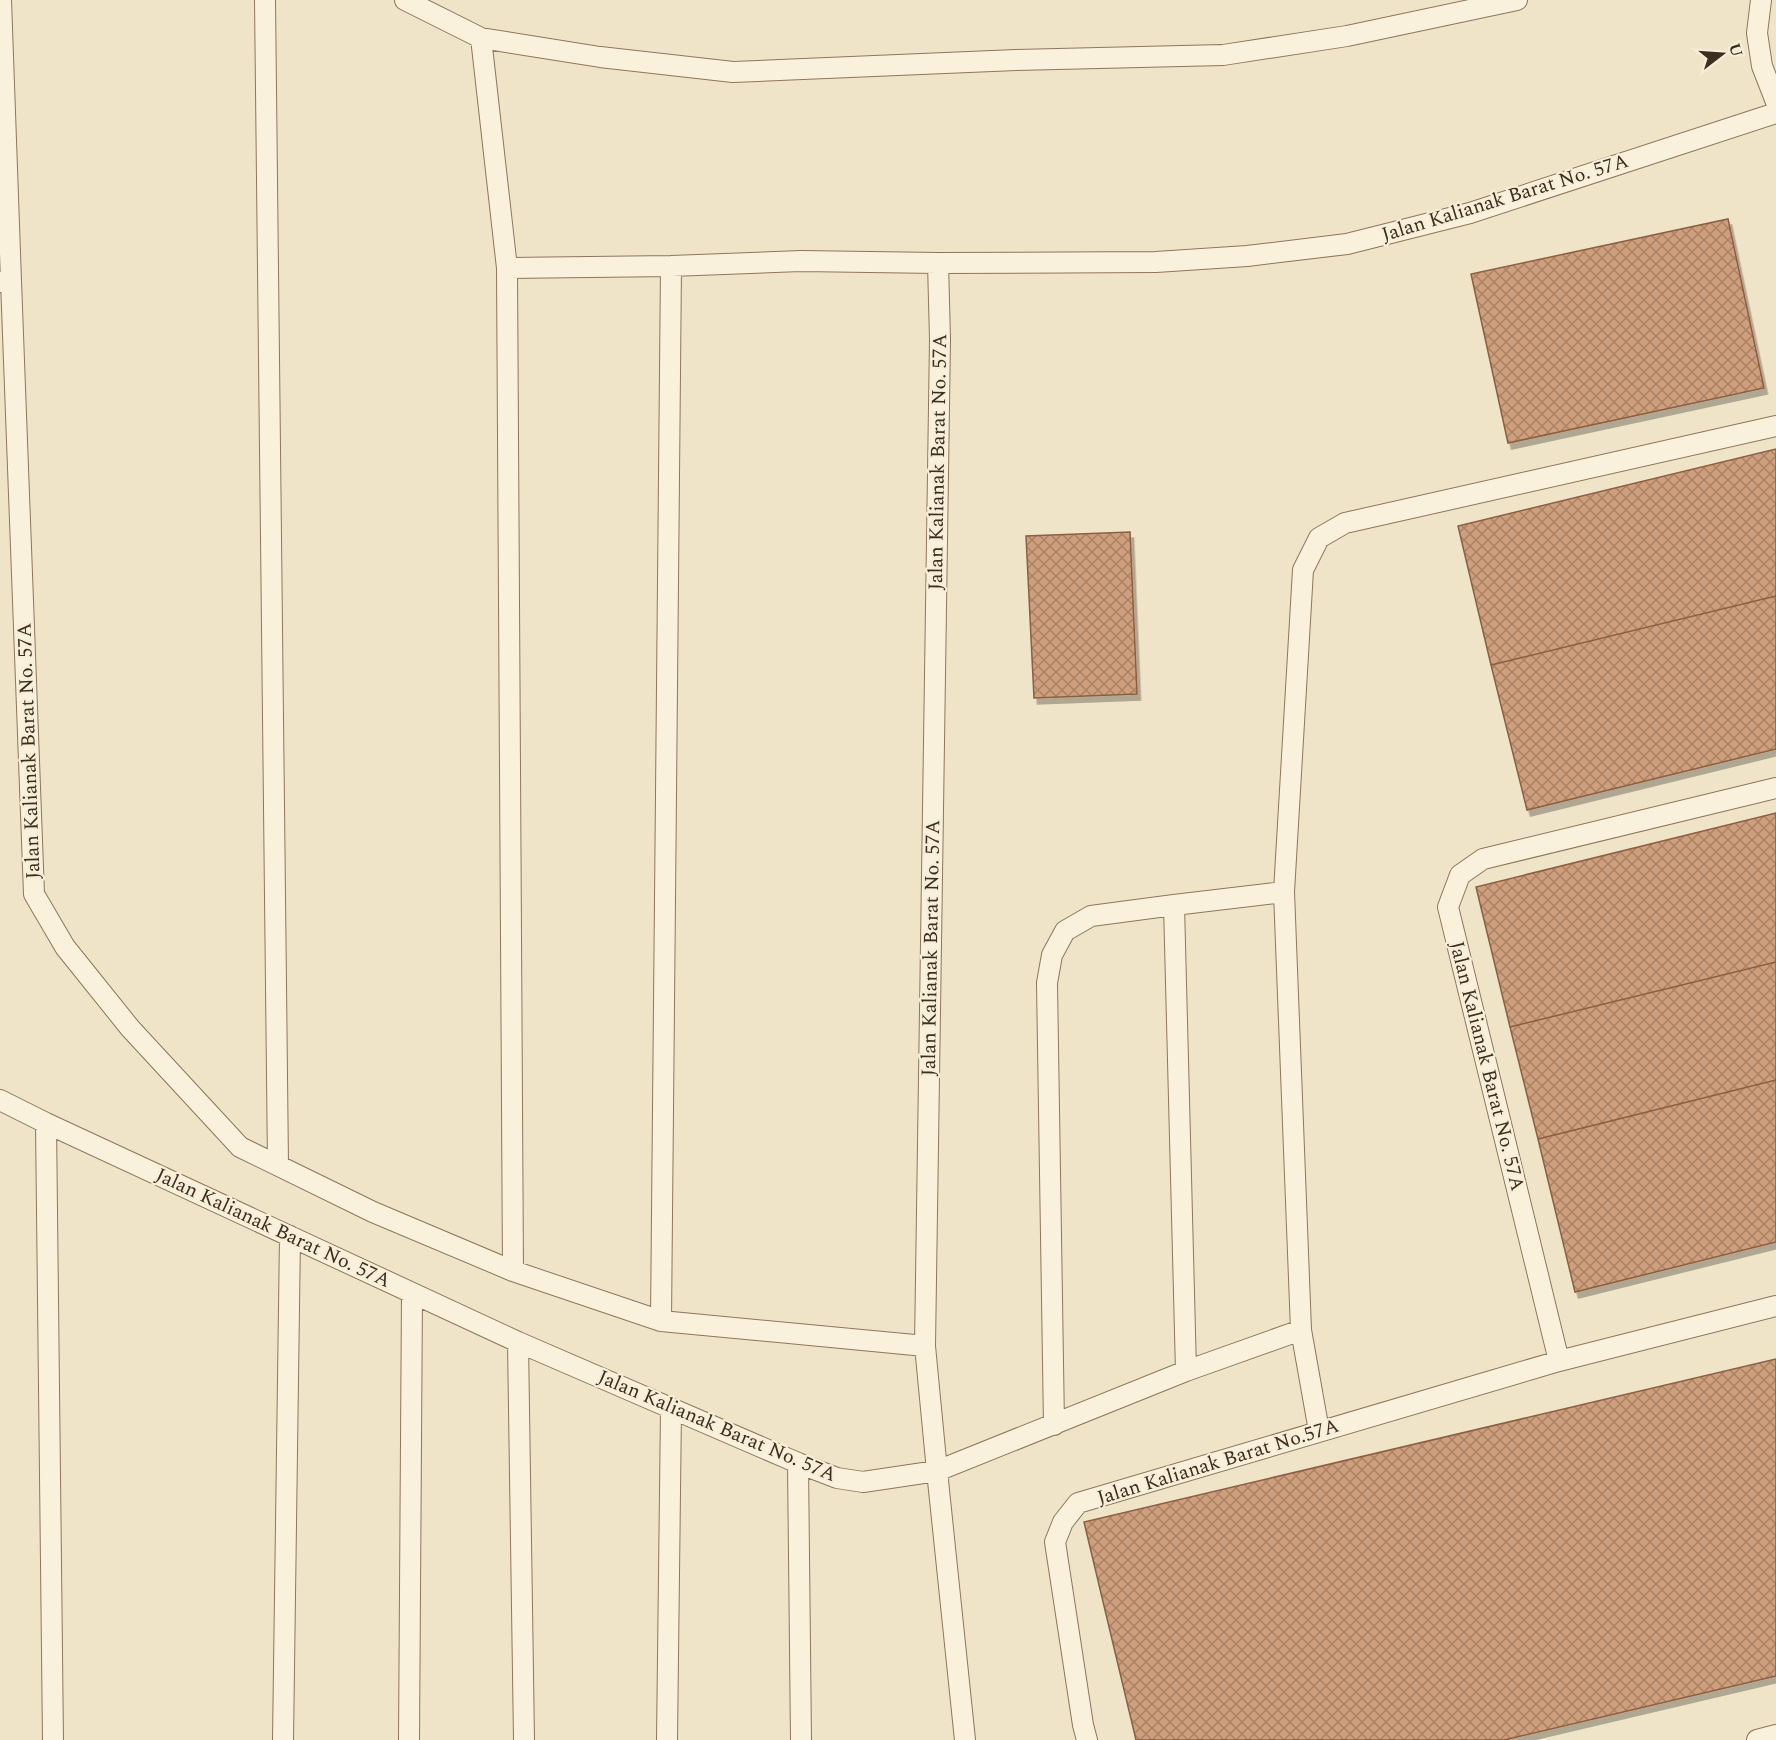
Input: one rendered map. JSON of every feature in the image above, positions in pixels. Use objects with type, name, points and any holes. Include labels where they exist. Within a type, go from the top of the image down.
[{"type":"lane","name":"Jalan Kalianak Barat No. 57A","points":[[1,0],[6,281],[34,894],[65,947],[130,1028],[240,1147],[373,1212],[513,1271],[661,1321],[925,1346]]},
{"type":"lane","points":[[265,0],[278,1165]]},
{"type":"lane","points":[[405,0],[482,38],[600,57],[733,72],[1016,60],[1223,56],[1347,36],[1517,0]]},
{"type":"lane","points":[[1761,0],[1757,33],[1762,66],[1776,102]]},
{"type":"lane","points":[[482,38],[507,268],[513,1271]]},
{"type":"lane","name":"Jalan Kalianak Barat No. 57A","points":[[0,1100],[518,1342],[798,1463],[837,1478],[863,1482],[937,1472],[925,1346],[940,339],[938,263],[1156,262],[1246,256],[1347,244],[1470,213],[1776,113]]},
{"type":"lane","points":[[507,268],[671,266],[801,261],[938,263]]},
{"type":"lane","points":[[661,1321],[671,266]]},
{"type":"lane","points":[[1319,1431],[1301,1330],[1284,892],[1303,570],[1319,538],[1345,524],[1776,426]]},
{"type":"lane","name":"Jalan Kalianak Barat No. 57A","points":[[1559,1362],[1448,907],[1460,875],[1483,859],[1776,788]]},
{"type":"lane","points":[[1054,1425],[1047,983],[1052,955],[1065,931],[1091,916],[1284,892]]},
{"type":"lane","points":[[1174,905],[1186,1371]]},
{"type":"lane","points":[[46,1123],[53,1740]]},
{"type":"lane","points":[[283,1740],[290,1236]]},
{"type":"lane","points":[[410,1740],[412,1293]]},
{"type":"lane","points":[[1559,1362],[1776,1306]]},
{"type":"lane","points":[[965,1740],[937,1472],[1186,1371],[1301,1330]]},
{"type":"lane","points":[[518,1342],[524,1740]]},
{"type":"lane","name":"Jalan Kalianak Barat No.57A","points":[[1087,1740],[1055,1542],[1063,1522],[1078,1503],[1559,1362]]},
{"type":"lane","points":[[667,1740],[671,1409]]},
{"type":"lane","points":[[798,1463],[801,1740]]},
{"type":"lane","points":[[1757,1740],[1776,1735]]},
{"type":"building","points":[[1728,219],[1764,388],[1508,443],[1471,274]]},
{"type":"building","points":[[1776,449],[1776,596],[1491,665],[1458,526]]},
{"type":"building","points":[[1130,532],[1137,694],[1034,698],[1026,536]]},
{"type":"building","points":[[1776,596],[1776,749],[1527,810],[1491,665]]},
{"type":"building","points":[[1776,813],[1776,962],[1510,1027],[1476,887]]},
{"type":"building","points":[[1776,962],[1776,1080],[1538,1139],[1510,1027]]},
{"type":"building","points":[[1776,1080],[1776,1242],[1575,1292],[1538,1139]]},
{"type":"building","points":[[1776,1359],[1776,1676],[1504,1740],[1136,1740],[1084,1522]]}]
